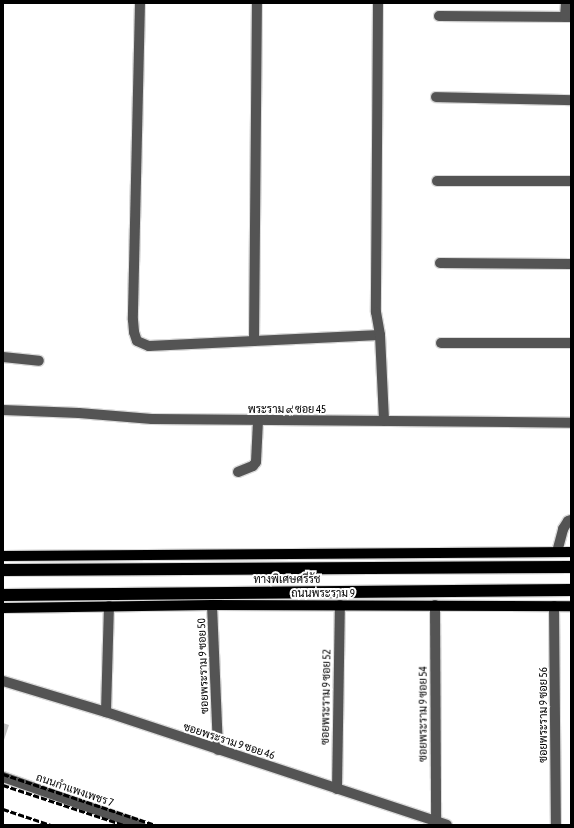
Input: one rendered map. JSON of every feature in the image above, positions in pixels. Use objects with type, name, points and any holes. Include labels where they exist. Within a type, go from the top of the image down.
[{"type":"highway","name":"ทางพิเศษศรีรัช","points":[[3,570],[571,567]]},
{"type":"highway","name":"ทางพิเศษศรีรัช","points":[[3,594],[571,590]]},
{"type":"main road","points":[[3,556],[571,552]]},
{"type":"main road","name":"ถนนพระราม 9","points":[[3,608],[212,605],[571,606]]},
{"type":"street","points":[[140,3],[134,332],[137,341],[149,346],[380,334]]},
{"type":"street","points":[[254,341],[257,3]]},
{"type":"street","points":[[378,3],[376,312],[380,334],[384,421]]},
{"type":"street","points":[[438,16],[568,17],[566,3]]},
{"type":"street","points":[[436,97],[571,100]]},
{"type":"street","points":[[437,181],[571,181]]},
{"type":"street","points":[[440,263],[571,264]]},
{"type":"street","points":[[441,342],[571,343]]},
{"type":"street","points":[[3,356],[39,361]]},
{"type":"street","name":"พระราม ๙ ซอย 45","points":[[3,410],[79,413],[152,419],[571,423]]},
{"type":"street","points":[[238,472],[253,466],[256,462],[258,421]]},
{"type":"street","points":[[556,552],[563,529],[568,521],[571,520]]},
{"type":"street","name":"ซอยพระราม 9 ซอย 50","points":[[212,605],[218,750]]},
{"type":"street","name":"ซอยพระราม 9 ซอย 52","points":[[337,789],[340,605]]},
{"type":"street","name":"ซอยพระราม 9 ซอย 54","points":[[435,605],[436,822]]},
{"type":"street","points":[[106,712],[109,606]]},
{"type":"street","name":"ซอยพระราม 9 ซอย 56","points":[[554,606],[556,825]]},
{"type":"street","name":"ซอยพระราม 9 ซอย 46","points":[[3,681],[106,712],[447,825]]},
{"type":"street","name":"ถนนกำแพงเพชร 7","points":[[3,777],[140,825]]},
{"type":"building","points":[[3,723],[9,725],[3,743]]},
{"type":"railway","points":[[3,774],[155,825]]},
{"type":"railway","points":[[3,785],[124,825]]},
{"type":"railway","points":[[3,809],[51,825]]}]
